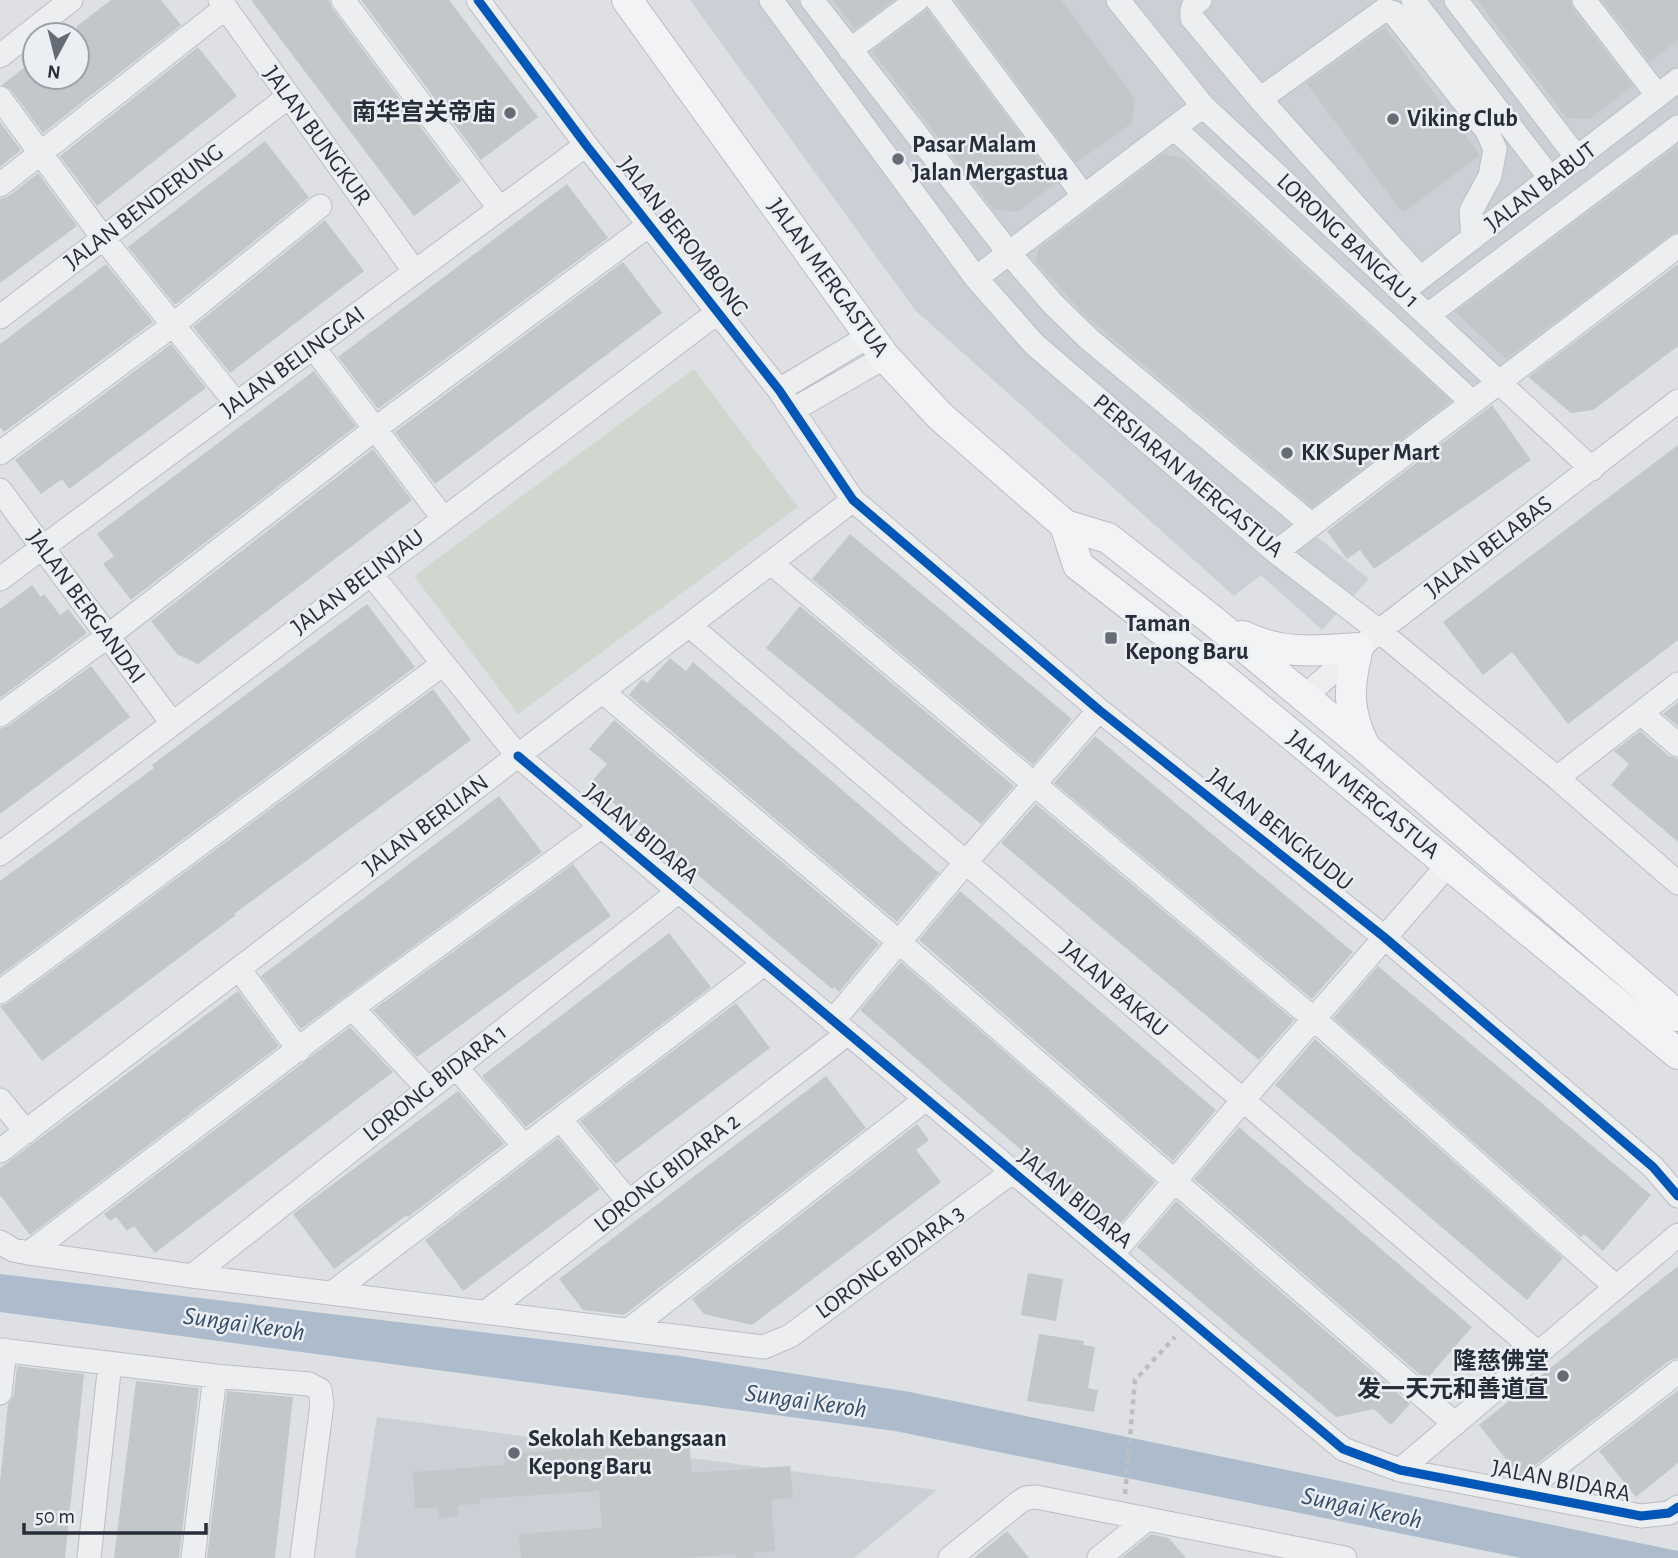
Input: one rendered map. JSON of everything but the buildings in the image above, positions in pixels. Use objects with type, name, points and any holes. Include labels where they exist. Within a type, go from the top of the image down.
[{"type":"main road","name":"JALAN MERGASTUA","points":[[627,0],[877,346],[940,416],[1065,524],[1108,538],[1212,620],[1366,748],[1678,1016]]},
{"type":"main road","name":"JALAN MERGASTUA","points":[[1065,524],[1078,565],[1213,670],[1678,1054]]},
{"type":"main road","points":[[1212,620],[1259,644],[1282,650],[1304,652],[1369,640]]},
{"type":"main road","points":[[1366,748],[1352,714],[1350,696],[1351,676],[1369,640]]},
{"type":"main road","points":[[1213,670],[1270,692],[1304,697],[1307,733],[1315,755]]},
{"type":"street","points":[[0,56],[71,0]]},
{"type":"street","points":[[343,0],[500,209]]},
{"type":"street","name":"JALAN BEROMBONG","points":[[478,0],[586,145],[779,390],[853,500]]},
{"type":"street","name":"PERSIARAN MERGASTUA","points":[[771,0],[976,278],[1034,344],[1276,552],[1369,640],[1557,778],[1678,883]]},
{"type":"street","points":[[812,0],[1009,253],[1053,304],[1090,340],[1312,525]]},
{"type":"street","points":[[850,50],[917,0]]},
{"type":"street","points":[[937,0],[1084,196]]},
{"type":"street","name":"LORONG BANGAU 1","points":[[1118,0],[1203,106],[1411,285],[1428,315],[1592,469]]},
{"type":"street","points":[[1200,0],[1193,5],[1192,18],[1411,285]]},
{"type":"street","points":[[1413,0],[1551,179]]},
{"type":"street","points":[[1456,0],[1578,159]]},
{"type":"street","points":[[1584,0],[1658,96]]},
{"type":"street","points":[[0,185],[42,154],[223,4]]},
{"type":"street","name":"JALAN BUNGKUR","points":[[223,4],[415,272]]},
{"type":"street","points":[[1260,99],[1369,8],[1394,13],[1487,131],[1495,149],[1490,176],[1471,211],[1474,238]]},
{"type":"street","name":"JALAN BABUT","points":[[1411,285],[1678,80]]},
{"type":"street","name":"JALAN BENDERUNG","points":[[0,317],[288,97]]},
{"type":"street","points":[[0,98],[103,238],[237,404]]},
{"type":"street","points":[[976,278],[1203,106]]},
{"type":"street","name":"JALAN BABUT","points":[[1428,315],[1678,127]]},
{"type":"street","points":[[1174,128],[1472,402]]},
{"type":"street","name":"JALAN BELINGGAI","points":[[0,579],[586,145]]},
{"type":"street","points":[[0,453],[173,325],[320,206]]},
{"type":"street","points":[[0,715],[108,636],[375,429],[649,225]]},
{"type":"street","points":[[1276,552],[1678,246]]},
{"type":"street","name":"JALAN BELINJAU","points":[[0,854],[718,312]]},
{"type":"street","points":[[779,390],[877,346]]},
{"type":"street","points":[[793,410],[877,346]]},
{"type":"street","points":[[313,347],[443,518]]},
{"type":"street","name":"JALAN BELABAS","points":[[1304,697],[1369,640],[1678,401]]},
{"type":"street","name":"JALAN BERGANDAI","points":[[0,491],[172,723]]},
{"type":"street","name":"JALAN BERLIAN","points":[[0,1151],[853,500]]},
{"type":"street","name":"JALAN BENGKUDU","points":[[853,500],[1098,710],[1384,937],[1653,1167],[1678,1196]]},
{"type":"street","points":[[771,563],[1314,1019],[1616,1287]]},
{"type":"street","name":"JALAN BIDARA","points":[[370,573],[518,756],[1343,1449],[1401,1470],[1641,1516],[1669,1513],[1678,1507]]},
{"type":"street","name":"JALAN BAKAU","points":[[689,625],[1538,1353]]},
{"type":"street","points":[[0,992],[443,664]]},
{"type":"street","points":[[1557,778],[1678,684]]},
{"type":"street","points":[[603,692],[900,942],[1455,1424]]},
{"type":"street","name":"LORONG BIDARA 2","points":[[486,1312],[629,1202],[841,1027],[900,942],[1098,710]]},
{"type":"street","points":[[1641,713],[1678,745]]},
{"type":"street","points":[[29,1253],[352,1008],[602,826]]},
{"type":"street","points":[[1112,1255],[1448,865]]},
{"type":"street","name":"LORONG BIDARA 1","points":[[192,1276],[678,891]]},
{"type":"street","points":[[332,1293],[765,963]]},
{"type":"street","points":[[239,969],[299,1050]]},
{"type":"street","points":[[352,1008],[428,1089]]},
{"type":"street","points":[[456,1067],[524,1146]]},
{"type":"street","points":[[0,1242],[13,1250],[29,1253],[192,1276],[630,1329],[926,1099]]},
{"type":"street","points":[[0,1100],[26,1132]]},
{"type":"street","points":[[560,1119],[629,1202]]},
{"type":"street","name":"LORONG BIDARA 3","points":[[630,1329],[764,1347],[790,1336],[1012,1171]]},
{"type":"street","points":[[1401,1470],[1678,1235]]},
{"type":"street","points":[[0,1393],[2,1350],[215,1376],[309,1384],[320,1391],[322,1404],[302,1558]]},
{"type":"street","points":[[89,1558],[110,1363]]},
{"type":"street","points":[[1522,1493],[1678,1372]]},
{"type":"street","points":[[193,1558],[215,1376]]},
{"type":"street","points":[[950,1558],[1018,1503],[1026,1498],[1036,1497],[1287,1553],[1345,1558]]},
{"type":"street","points":[[1099,1558],[1146,1520]]},
{"type":"path","points":[[1124,1496],[1135,1380],[1190,1320]]},
{"type":"shaded area","points":[[690,0],[1678,0],[1678,258],[1315,535],[1369,579],[1322,630],[1261,575],[1234,596],[915,310]]},
{"type":"shaded area","points":[[694,369],[798,507],[518,714],[414,576]]},
{"type":"shaded area","name":"Sekolah Kebangsaan Kepong Baru","points":[[377,1417],[937,1490],[854,1558],[355,1558]]},
{"type":"water","name":"Sungai Keroh","points":[[0,1274],[680,1356],[910,1392],[1678,1551],[1678,1558],[1521,1558],[895,1431],[0,1312]]},
{"type":"cycle path","points":[[478,0],[586,145],[779,390],[853,500],[1099,710],[1384,937],[1653,1167],[1678,1196]]},
{"type":"cycle path","points":[[518,756],[1343,1449],[1400,1470],[1641,1516],[1669,1513],[1678,1507]]},
{"type":"place","name":"南华宫关帝庙","points":[[510,113]]},
{"type":"place","name":"Viking Club","points":[[1393,119]]},
{"type":"place","name":"Pasar Malam Jalan Mergastua","points":[[898,159]]},
{"type":"place","name":"KK Super Mart","points":[[1287,453]]},
{"type":"place","name":"Taman Kepong Baru","points":[[1111,638]]},
{"type":"place","name":"隆慈佛堂 发一天元和善道宣","points":[[1563,1376]]},
{"type":"place","name":"Sekolah Kebangsaan Kepong Baru","points":[[514,1453]]}]
